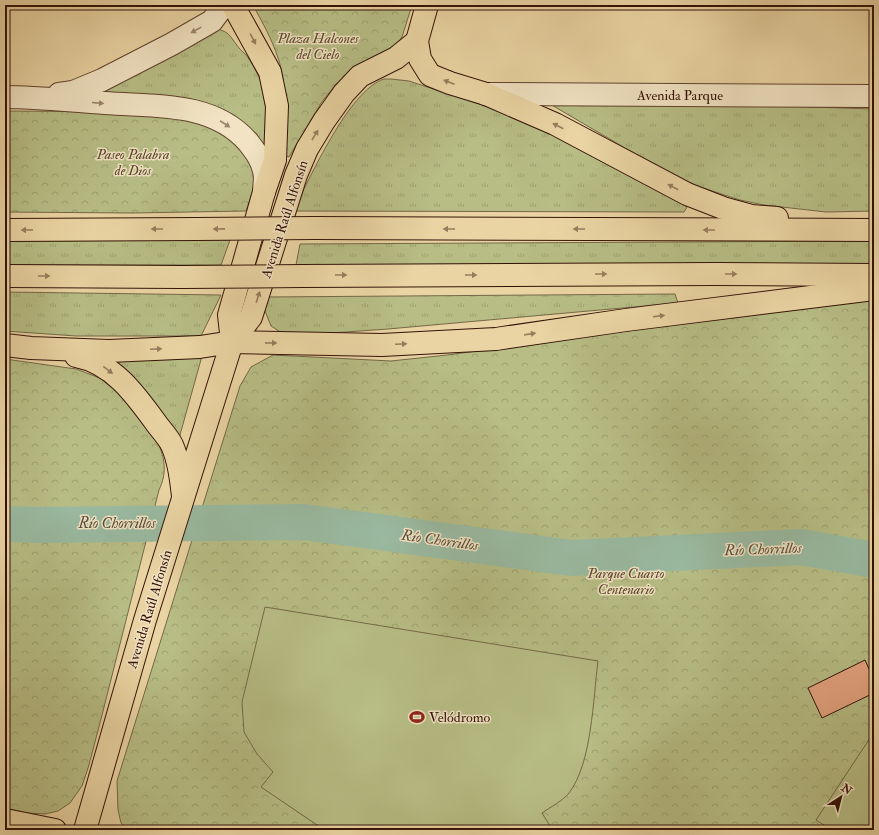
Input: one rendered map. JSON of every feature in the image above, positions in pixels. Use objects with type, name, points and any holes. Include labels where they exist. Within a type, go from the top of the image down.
[{"type":"main road","name":"Avenida Raúl Alfonsín","points":[[232,342],[230,315],[264,192],[275,160],[277,106],[270,72],[234,5]]},
{"type":"main road","points":[[427,5],[417,40],[420,59],[430,75],[486,94],[555,124],[687,194],[723,208],[752,216],[874,226]]},
{"type":"main road","name":"Avenida Raúl Alfonsín","points":[[85,830],[145,620],[232,342],[251,317],[296,176],[307,149],[324,121],[344,93],[360,76],[396,58],[417,40]]},
{"type":"main road","points":[[5,230],[314,228],[874,230]]},
{"type":"main road","points":[[5,276],[182,277],[691,274],[874,275]]},
{"type":"main road","points":[[31,348],[109,351],[200,347],[232,342],[382,345],[496,339],[626,320],[874,289]]},
{"type":"main road","points":[[5,345],[31,348],[79,357],[102,365],[126,384],[172,445],[180,468],[183,496]]},
{"type":"main road","points":[[5,820],[55,830]]},
{"type":"street","points":[[32,97],[73,92],[102,80],[212,21],[224,5]]},
{"type":"street","name":"Avenida Parque","points":[[486,94],[874,96]]},
{"type":"street","points":[[5,97],[32,97],[192,110],[216,118],[241,134],[256,152],[264,171],[264,192]]},
{"type":"green space","name":"Plaza Halcones del Cielo","points":[[253,5],[412,5],[402,37],[397,44],[336,84],[321,103],[289,157],[284,155],[285,106],[281,69],[273,44]]},
{"type":"green space","points":[[218,29],[229,35],[246,55],[264,90],[266,131],[264,152],[93,95]]},
{"type":"green space","points":[[384,79],[409,81],[482,105],[535,126],[657,188],[687,207],[684,212],[293,211],[320,158],[344,117],[357,100],[371,86]]},
{"type":"green space","points":[[550,104],[747,105],[874,109],[874,211],[826,212],[764,205],[740,200],[697,186],[625,148]]},
{"type":"green space","name":"Paseo Palabra de Dios","points":[[5,111],[146,112],[213,125],[245,152],[256,172],[253,190],[246,211],[133,213],[5,212]]},
{"type":"green space","points":[[230,240],[221,265],[5,265],[5,241]]},
{"type":"green space","points":[[874,241],[874,265],[296,265],[300,244]]},
{"type":"green space","points":[[5,292],[221,295],[201,336],[76,336],[5,331]]},
{"type":"green space","points":[[675,294],[678,303],[388,329],[303,335],[282,333],[271,326],[265,311],[264,297]]},
{"type":"green space","name":"Parque Cuarto Centenario","points":[[874,298],[874,830],[128,830],[121,823],[118,810],[117,781],[240,386],[251,367],[273,355],[391,361],[447,355]]},
{"type":"green space","points":[[202,356],[178,442],[164,417],[149,395],[131,376],[108,358]]},
{"type":"green space","points":[[5,359],[76,369],[113,383],[159,445],[163,456],[164,467],[162,484],[159,490],[89,765],[82,786],[70,803],[58,811],[45,814],[28,813],[5,808]]},
{"type":"green space","name":"Velódromo","points":[[265,607],[598,661],[593,712],[583,765],[577,780],[567,796],[542,813],[552,829],[340,830],[317,825],[261,787],[273,772],[257,754],[244,732],[242,702]]},
{"type":"green space","points":[[874,732],[874,830],[832,830],[816,820]]},
{"type":"building","points":[[865,660],[874,680],[874,693],[822,718],[808,688]]},
{"type":"waterway","name":"Río Chorrillos","points":[[5,524],[37,525],[304,522],[571,558],[801,547],[874,560]]},
{"type":"place","name":"Velódromo","points":[[417,717]]}]
